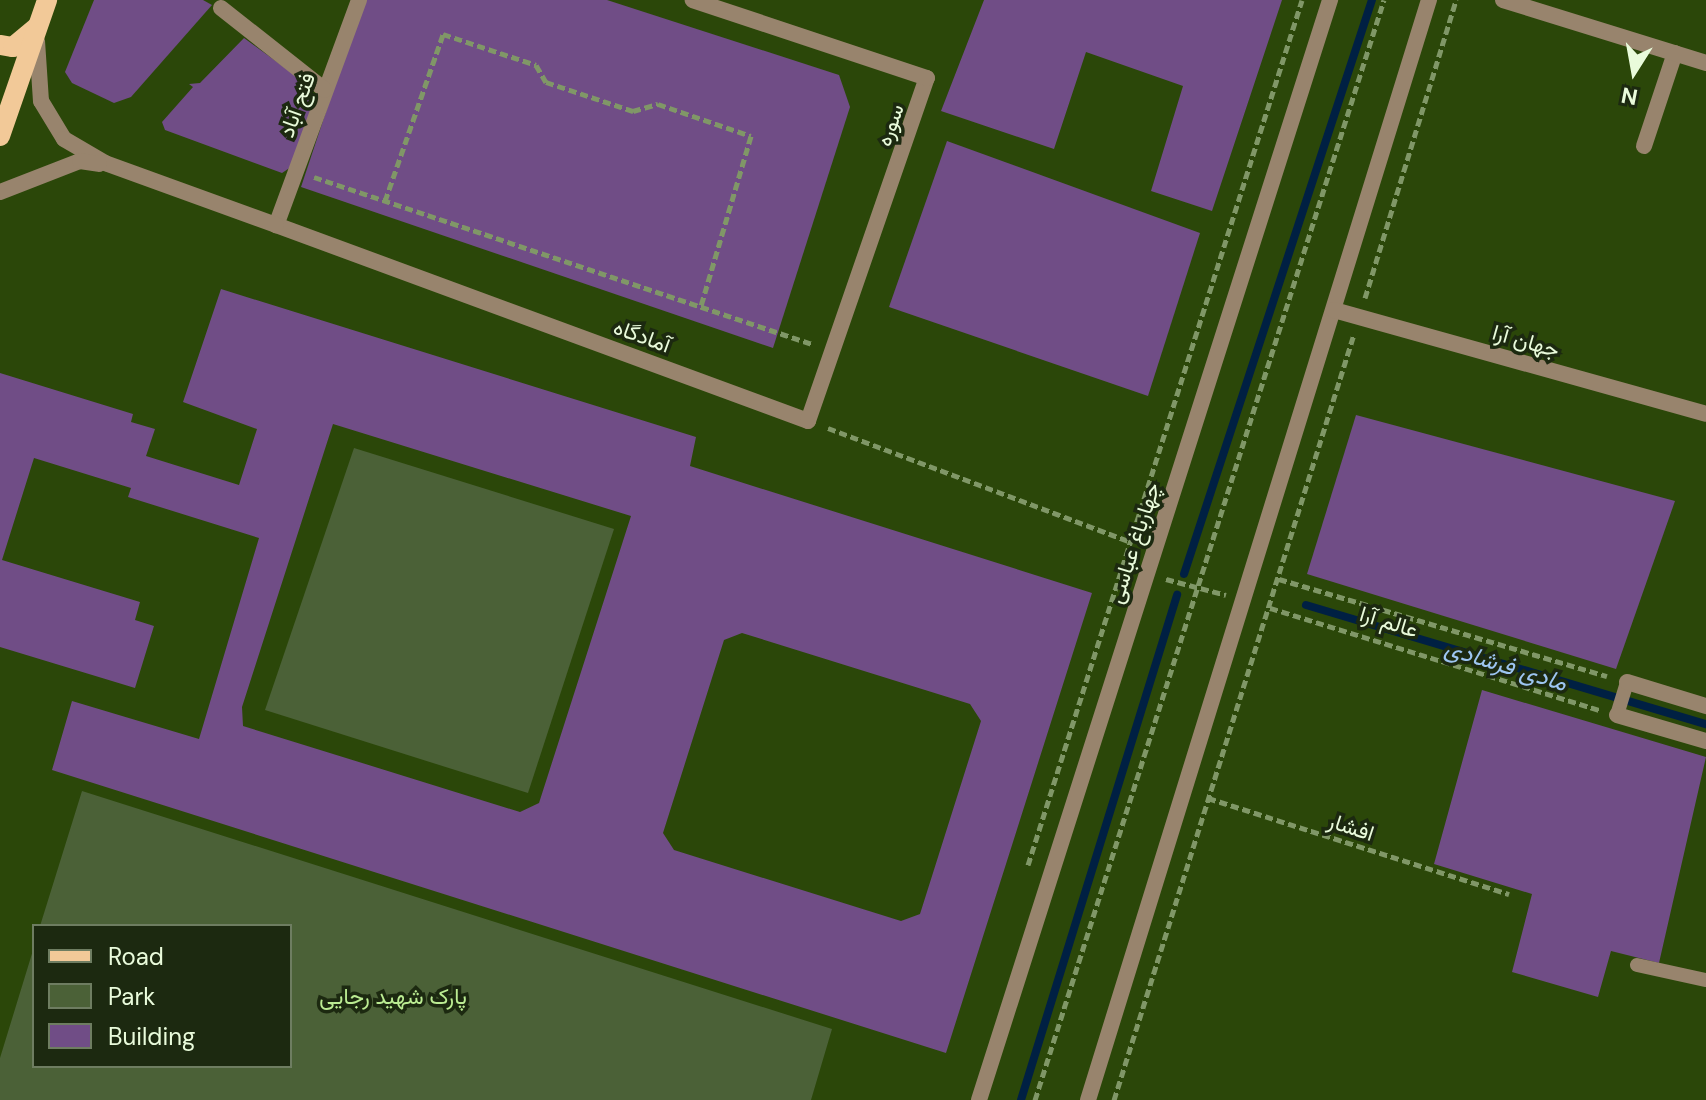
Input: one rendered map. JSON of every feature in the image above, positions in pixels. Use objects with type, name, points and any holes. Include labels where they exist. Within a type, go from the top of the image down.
[{"type":"main road","points":[[1,131],[47,0]]},
{"type":"main road","points":[[0,45],[13,47],[38,27]]},
{"type":"street","name":"فتح آباد","points":[[276,225],[359,0]]},
{"type":"street","name":"سوره","points":[[693,0],[927,78],[808,421]]},
{"type":"street","name":"چهارباغ عباسی","points":[[979,1100],[1330,0]]},
{"type":"street","points":[[1088,1100],[1429,0]]},
{"type":"street","points":[[1503,0],[1706,63]]},
{"type":"street","points":[[221,8],[325,90]]},
{"type":"street","name":"آمادگاه","points":[[38,27],[41,101],[64,139],[112,166],[808,421]]},
{"type":"street","points":[[1644,146],[1675,53]]},
{"type":"street","name":"آمادگاه","points":[[0,192],[80,161],[112,166]]},
{"type":"street","name":"جهان آرا","points":[[1334,310],[1706,414]]},
{"type":"street","points":[[1627,682],[1706,706]]},
{"type":"street","points":[[1617,715],[1706,741]]},
{"type":"lane","points":[[1617,715],[1627,682]]},
{"type":"lane","points":[[1637,965],[1706,980]]},
{"type":"path","points":[[1027,869],[1127,540],[1302,0]]},
{"type":"path","points":[[1035,1100],[1384,0]]},
{"type":"path","points":[[1114,1100],[1270,608],[1456,0]]},
{"type":"path","points":[[385,201],[443,34],[536,65],[546,82],[633,111],[658,104],[751,136],[701,306]]},
{"type":"path","points":[[296,172],[832,352]]},
{"type":"path","points":[[808,421],[1155,550]]},
{"type":"path","name":"عالم آرا","points":[[1252,570],[1627,682]]},
{"type":"path","name":"عالم آرا","points":[[1147,575],[1270,608],[1617,715]]},
{"type":"path","name":"افشار","points":[[1184,791],[1509,894]]},
{"type":"green space","points":[[354,448],[614,529],[528,793],[265,710]]},
{"type":"green space","name":"پارک شهید رجایی","points":[[82,791],[832,1029],[811,1100],[0,1100],[0,1058],[32,954],[32,1068],[292,1068],[292,924],[41,924]]},
{"type":"building","points":[[94,0],[203,0],[212,5],[131,97],[114,103],[72,83],[65,72]]},
{"type":"building","points":[[363,0],[607,0],[839,75],[850,107],[773,348],[301,187]]},
{"type":"building","points":[[984,0],[1282,0],[1212,211],[1151,191],[1183,86],[1086,52],[1054,149],[941,111]]},
{"type":"building","points":[[244,38],[310,86],[313,103],[291,167],[282,173],[165,130],[162,122],[193,87],[189,84],[200,83]]},
{"type":"building","points":[[947,141],[1200,233],[1148,396],[889,307]]},
{"type":"building","points":[[221,289],[696,437],[690,466],[1092,593],[946,1053],[52,770],[72,701],[199,739],[259,538],[128,497],[131,488],[34,458],[2,560],[140,602],[135,620],[154,626],[135,688],[0,647],[0,373],[133,414],[131,422],[155,429],[146,456],[239,485],[257,429],[183,402]],"holes":[[[333,424],[631,516],[539,803],[520,812],[243,726],[242,707]],[[742,633],[970,704],[981,721],[920,914],[901,921],[674,850],[663,833],[724,640]]]},
{"type":"building","points":[[1356,415],[1675,501],[1616,669],[1307,574]]},
{"type":"building","points":[[1482,690],[1706,757],[1659,963],[1611,951],[1598,997],[1512,972],[1532,894],[1434,864]]},
{"type":"waterway","points":[[1184,574],[1372,0]]},
{"type":"waterway","points":[[1021,1100],[1177,595]]},
{"type":"waterway","name":"مادی فرشادی","points":[[1306,605],[1706,724]]}]
